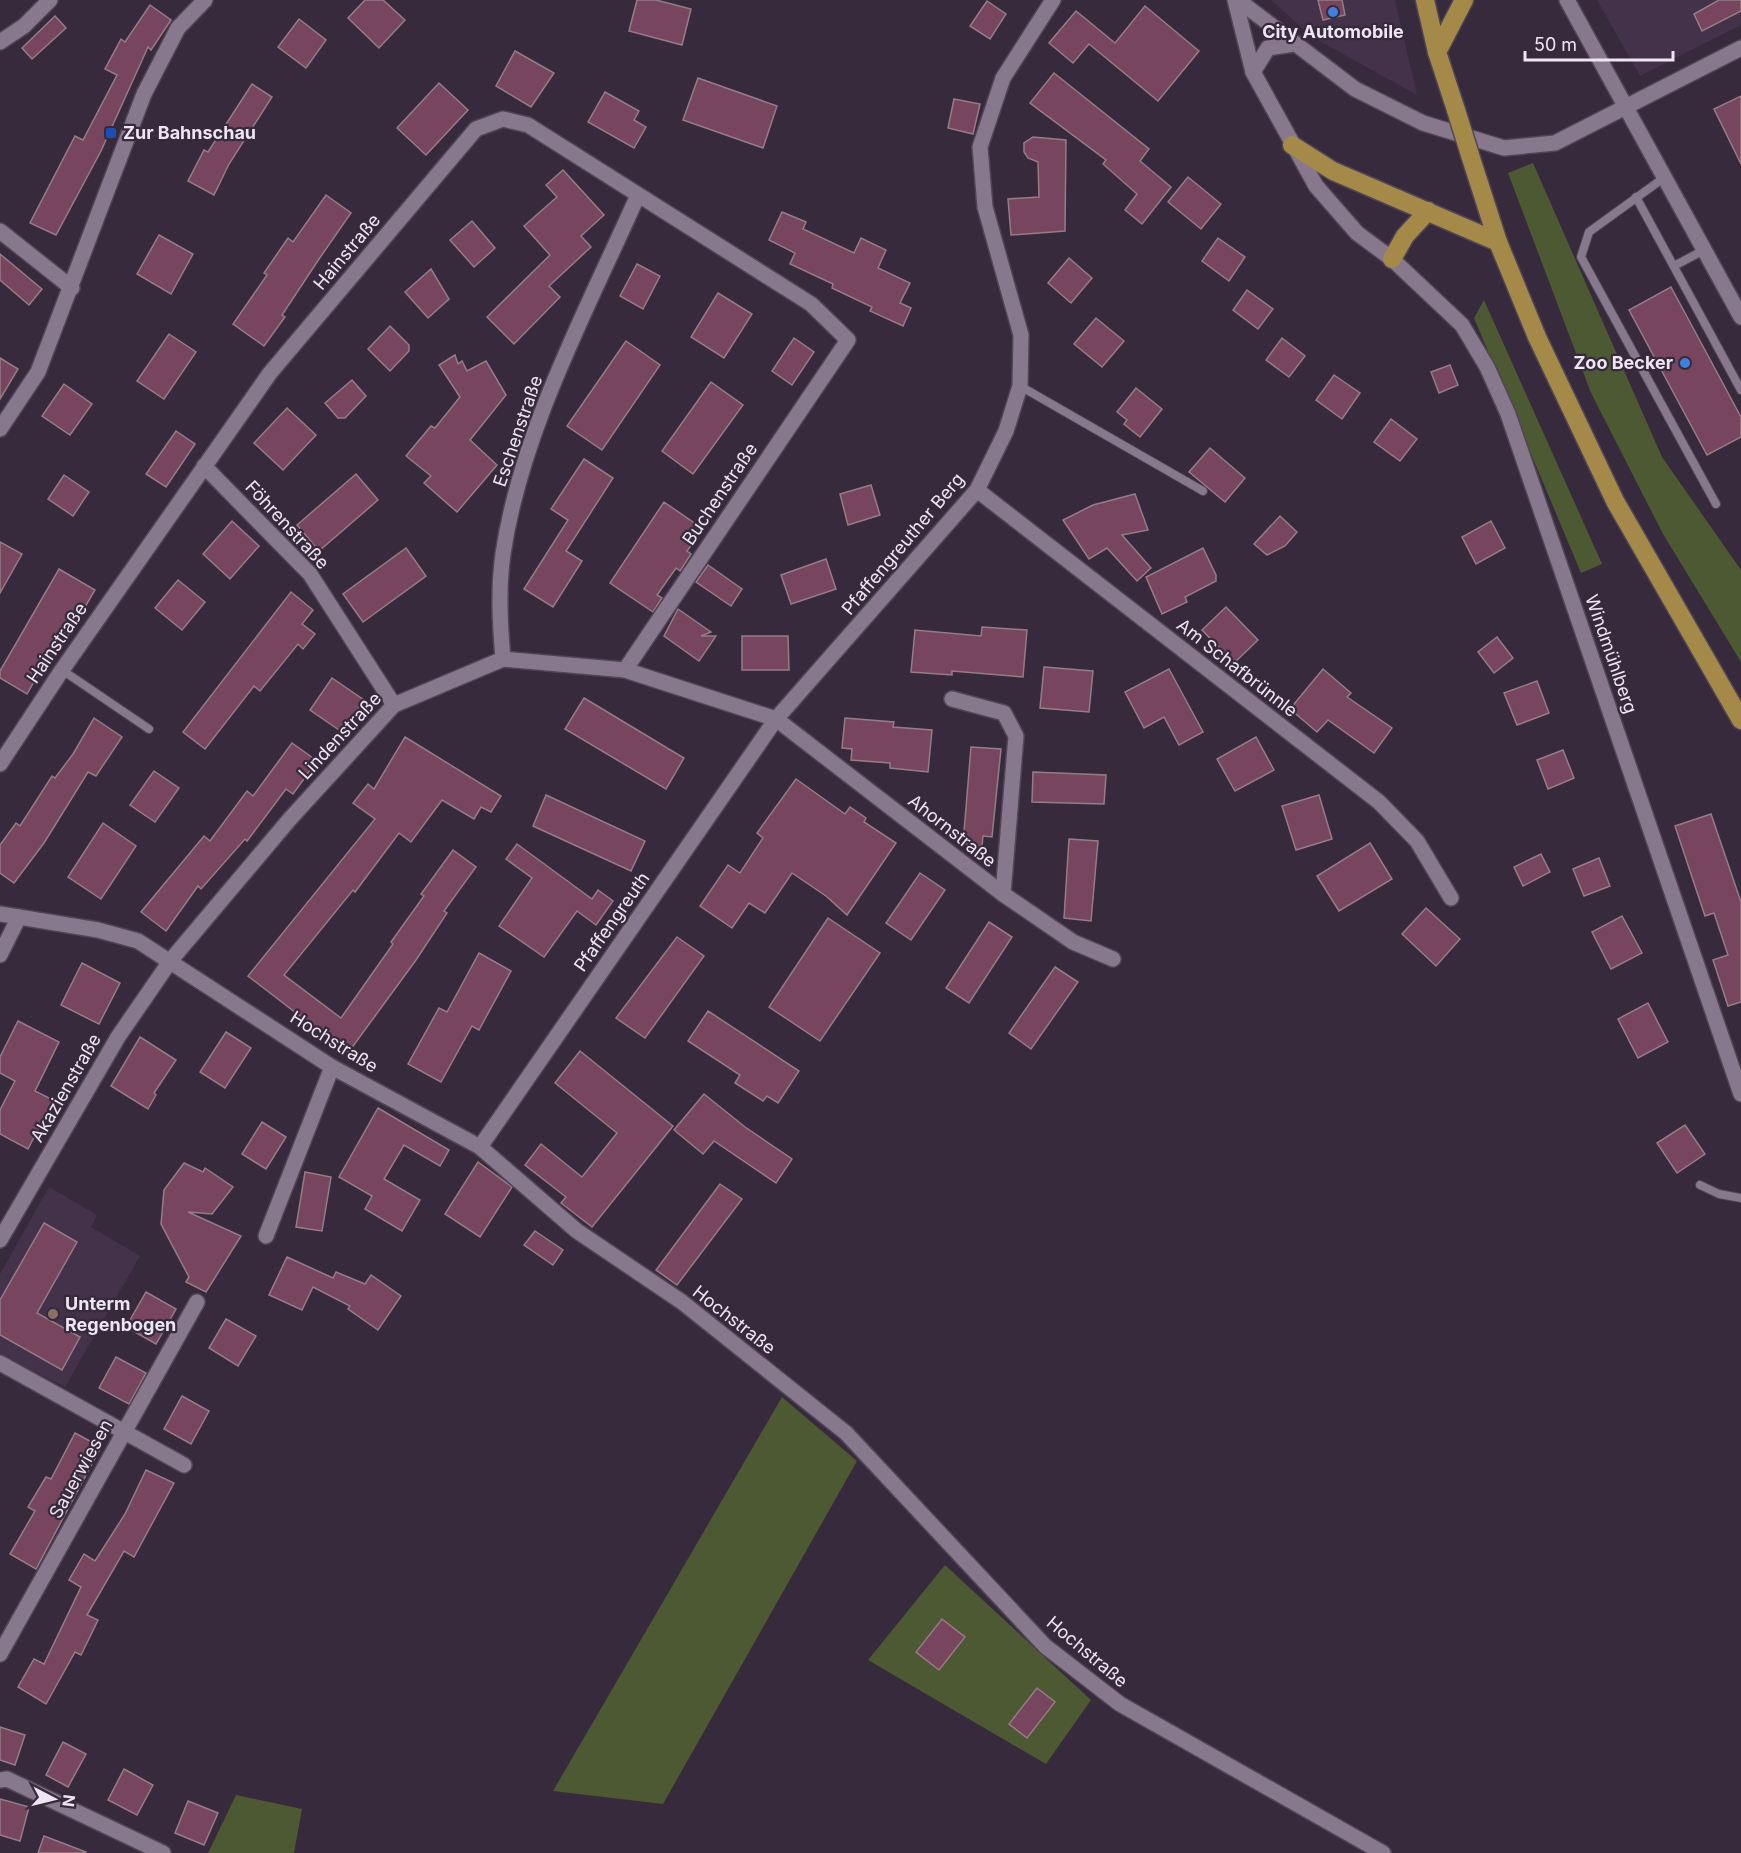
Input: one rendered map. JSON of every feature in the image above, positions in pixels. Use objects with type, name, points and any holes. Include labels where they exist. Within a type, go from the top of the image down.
[{"type":"main road","points":[[1425,0],[1437,52],[1498,242],[1537,337],[1615,501],[1741,720]]},
{"type":"main road","points":[[1437,52],[1464,0]]},
{"type":"main road","points":[[1292,145],[1333,171],[1498,242]]},
{"type":"main road","points":[[1392,259],[1405,236],[1428,211]]},
{"type":"street","points":[[0,42],[24,26],[50,0]]},
{"type":"street","points":[[0,429],[38,372],[72,288],[144,94],[178,28],[205,0]]},
{"type":"street","name":"Pfaffengreuther Berg","points":[[776,719],[977,490],[1006,431],[1020,386],[1021,334],[985,207],[980,147],[1003,78],[1053,0]]},
{"type":"street","points":[[1237,0],[1355,89],[1423,123],[1504,148],[1555,143],[1741,48]]},
{"type":"street","name":"Windmühlberg","points":[[1237,0],[1253,72],[1316,186],[1357,233],[1392,259],[1461,325],[1487,368],[1508,414],[1741,1094]]},
{"type":"street","points":[[1568,0],[1741,317]]},
{"type":"street","points":[[1253,72],[1268,48],[1294,44]]},
{"type":"street","name":"Hainstraße","points":[[0,764],[62,670],[270,373],[476,129],[502,119],[528,125],[811,304],[848,340]]},
{"type":"street","name":"Eschenstraße","points":[[503,659],[499,604],[503,553],[541,412],[638,195]]},
{"type":"street","points":[[0,231],[72,288]]},
{"type":"street","name":"Buchenstraße","points":[[625,670],[848,340]]},
{"type":"street","name":"Föhrenstraße","points":[[204,466],[310,574],[394,705]]},
{"type":"street","name":"Am Schafbrünnle","points":[[977,490],[1379,802],[1417,841],[1451,898]]},
{"type":"street","name":"Lindenstraße","points":[[171,960],[289,820],[394,705],[503,659],[625,670],[776,719]]},
{"type":"street","points":[[952,699],[1004,713],[1016,736],[1003,894]]},
{"type":"street","name":"Ahornstraße","points":[[776,719],[1003,894],[1073,942],[1113,959]]},
{"type":"street","name":"Pfaffengreuth","points":[[480,1147],[776,719]]},
{"type":"street","name":"Hochstraße","points":[[0,914],[98,930],[138,941],[171,960],[332,1067],[480,1147],[576,1231],[682,1302],[846,1433],[1045,1646],[1120,1704],[1383,1853]]},
{"type":"street","points":[[0,954],[19,916]]},
{"type":"street","name":"Akazienstraße","points":[[0,1240],[118,1037],[171,960]]},
{"type":"street","points":[[266,1236],[332,1067]]},
{"type":"street","name":"Sauerwiesen","points":[[0,1654],[197,1302]]},
{"type":"street","points":[[0,1363],[184,1465]]},
{"type":"street","points":[[0,1780],[7,1779],[163,1853]]},
{"type":"lane","points":[[1665,177],[1589,232],[1581,257],[1716,504]]},
{"type":"lane","points":[[1636,197],[1741,390]]},
{"type":"lane","points":[[1674,266],[1704,250]]},
{"type":"lane","points":[[1020,386],[1203,491]]},
{"type":"lane","points":[[62,670],[149,729]]},
{"type":"lane","points":[[1700,1185],[1719,1194],[1741,1198]]},
{"type":"shaded area","points":[[1271,0],[1395,0],[1417,95],[1312,37]]},
{"type":"shaded area","points":[[1597,0],[1741,0],[1741,25],[1640,76]]},
{"type":"shaded area","name":"Unterm Regenbogen","points":[[49,1187],[97,1215],[91,1227],[140,1256],[65,1387],[0,1354],[0,1274]]},
{"type":"green space","points":[[1533,163],[1662,457],[1741,570],[1741,662],[1663,534],[1591,393],[1508,173]]},
{"type":"green space","points":[[1484,300],[1602,564],[1581,573],[1474,318]]},
{"type":"green space","points":[[782,1397],[857,1461],[663,1804],[553,1791]]},
{"type":"green space","points":[[945,1565],[1091,1700],[1046,1764],[868,1660]]},
{"type":"green space","points":[[236,1795],[302,1809],[294,1853],[208,1853]]},
{"type":"building","points":[[365,0],[383,0],[405,20],[379,48],[348,18]]},
{"type":"building","points":[[637,0],[656,0],[691,9],[682,45],[629,31]]},
{"type":"building","name":"City Automobile","points":[[1318,0],[1342,0],[1345,15],[1323,20]]},
{"type":"building","points":[[1719,0],[1741,0],[1741,11],[1702,31],[1694,14]]},
{"type":"building","points":[[987,1],[1006,14],[990,39],[970,26]]},
{"type":"building","points":[[150,5],[171,20],[151,50],[148,47],[101,151],[56,235],[30,223],[75,136],[83,140],[117,75],[105,69],[121,39],[125,42]]},
{"type":"building","points":[[1145,6],[1199,51],[1158,101],[1089,44],[1073,63],[1049,43],[1076,11],[1115,43]]},
{"type":"building","points":[[55,16],[66,28],[32,59],[22,48]]},
{"type":"building","points":[[299,19],[326,40],[306,68],[278,47]]},
{"type":"building","points":[[515,51],[554,73],[531,107],[496,86]]},
{"type":"building","points":[[1054,73],[1149,149],[1140,161],[1171,187],[1142,224],[1125,210],[1137,194],[1103,164],[1106,160],[1030,103]]},
{"type":"building","points":[[698,78],[777,106],[763,148],[683,120]]},
{"type":"building","points":[[439,83],[468,110],[426,155],[397,128]]},
{"type":"building","points":[[252,84],[272,97],[229,164],[214,195],[188,181],[204,150],[208,152]]},
{"type":"building","points":[[605,92],[639,111],[634,120],[646,127],[634,148],[588,122]]},
{"type":"building","points":[[1741,96],[1741,164],[1714,109]]},
{"type":"building","points":[[954,99],[980,104],[973,134],[948,128]]},
{"type":"building","points":[[1033,137],[1066,140],[1065,231],[1011,235],[1008,199],[1039,197],[1038,162],[1028,158],[1024,152],[1024,143]]},
{"type":"building","points":[[563,170],[604,215],[581,236],[591,247],[549,286],[560,297],[514,344],[487,317],[550,255],[524,226],[557,197],[546,185]]},
{"type":"building","points":[[1188,177],[1221,204],[1201,229],[1168,202]]},
{"type":"building","points":[[326,195],[351,213],[282,315],[285,317],[264,346],[233,324],[267,275],[264,273],[288,238],[293,242]]},
{"type":"building","points":[[782,212],[806,222],[803,229],[854,253],[861,238],[886,250],[878,268],[910,283],[900,303],[911,308],[903,326],[870,311],[872,307],[832,288],[833,284],[790,264],[795,253],[769,240]]},
{"type":"building","points":[[472,221],[495,248],[474,267],[450,240]]},
{"type":"building","points":[[159,235],[193,254],[171,294],[137,274]]},
{"type":"building","points":[[1218,238],[1245,257],[1229,281],[1202,261]]},
{"type":"building","points":[[0,254],[42,289],[29,305],[0,280]]},
{"type":"building","points":[[1069,258],[1092,278],[1071,303],[1048,283]]},
{"type":"building","points":[[637,264],[660,276],[643,309],[620,296]]},
{"type":"building","points":[[431,269],[449,299],[428,318],[405,292]]},
{"type":"building","name":"Zoo Becker","points":[[1671,287],[1741,417],[1741,437],[1707,455],[1629,310]]},
{"type":"building","points":[[1247,290],[1273,309],[1258,329],[1233,310]]},
{"type":"building","points":[[718,293],[752,314],[724,358],[691,337]]},
{"type":"building","points":[[1096,318],[1124,341],[1102,367],[1074,344]]},
{"type":"building","points":[[390,326],[409,345],[409,351],[390,371],[368,349]]},
{"type":"building","points":[[169,334],[196,352],[164,399],[137,381]]},
{"type":"building","points":[[794,338],[814,352],[792,385],[772,371]]},
{"type":"building","points":[[1282,338],[1305,356],[1289,377],[1266,360]]},
{"type":"building","points":[[626,341],[660,365],[602,450],[567,426]]},
{"type":"building","points":[[455,355],[458,364],[462,361],[467,371],[486,361],[506,395],[470,440],[497,465],[457,512],[424,483],[431,476],[406,456],[431,426],[435,428],[460,397],[439,365]]},
{"type":"building","points":[[0,358],[18,369],[0,399]]},
{"type":"building","points":[[1450,365],[1458,385],[1439,393],[1431,372]]},
{"type":"building","points":[[1334,375],[1360,393],[1342,419],[1316,400]]},
{"type":"building","points":[[352,380],[366,396],[345,418],[338,418],[325,403]]},
{"type":"building","points":[[711,382],[743,405],[693,474],[662,451]]},
{"type":"building","points":[[64,384],[92,404],[70,435],[42,416]]},
{"type":"building","points":[[1136,388],[1162,409],[1140,437],[1124,424],[1127,420],[1117,412]]},
{"type":"building","points":[[287,408],[316,435],[283,470],[254,443]]},
{"type":"building","points":[[1391,419],[1417,439],[1400,461],[1374,442]]},
{"type":"building","points":[[176,431],[195,444],[166,487],[146,474]]},
{"type":"building","points":[[1210,448],[1245,478],[1225,502],[1189,472]]},
{"type":"building","points":[[584,459],[613,478],[566,551],[582,561],[553,607],[524,589],[568,520],[551,509]]},
{"type":"building","points":[[356,474],[378,500],[319,551],[297,525]]},
{"type":"building","points":[[64,475],[89,492],[73,516],[48,499]]},
{"type":"building","points":[[871,485],[880,515],[848,525],[840,494]]},
{"type":"building","points":[[1135,494],[1148,530],[1122,535],[1151,568],[1137,581],[1107,548],[1089,559],[1063,520],[1093,505]]},
{"type":"building","points":[[664,502],[703,529],[687,551],[691,554],[680,571],[676,568],[657,595],[662,598],[653,612],[610,583]]},
{"type":"building","points":[[1280,516],[1297,532],[1285,546],[1267,555],[1254,544]]},
{"type":"building","points":[[232,521],[259,546],[230,579],[203,554]]},
{"type":"building","points":[[1491,521],[1505,548],[1476,564],[1462,537]]},
{"type":"building","points":[[0,542],[22,554],[0,593]]},
{"type":"building","points":[[406,548],[426,576],[363,622],[343,594]]},
{"type":"building","points":[[1203,548],[1216,575],[1216,581],[1185,597],[1187,602],[1162,614],[1146,577]]},
{"type":"building","points":[[826,559],[836,589],[791,604],[781,575]]},
{"type":"building","points":[[708,565],[742,589],[731,606],[696,582]]},
{"type":"building","points":[[59,569],[95,590],[61,648],[55,645],[27,694],[0,678],[0,671]]},
{"type":"building","points":[[178,580],[205,602],[182,630],[155,608]]},
{"type":"building","points":[[291,592],[313,610],[302,624],[315,634],[303,649],[298,644],[260,691],[254,686],[205,749],[183,732]]},
{"type":"building","points":[[1226,607],[1258,640],[1234,663],[1202,630]]},
{"type":"building","points":[[678,609],[711,632],[701,636],[716,636],[699,661],[664,636]]},
{"type":"building","points":[[982,627],[1027,630],[1023,677],[952,671],[952,675],[911,672],[915,630],[981,636]]},
{"type":"building","points":[[742,636],[788,636],[789,670],[742,670]]},
{"type":"building","points":[[1497,637],[1513,658],[1494,673],[1478,652]]},
{"type":"building","points":[[1044,667],[1093,671],[1089,712],[1040,708]]},
{"type":"building","points":[[1169,669],[1203,732],[1179,745],[1164,717],[1144,728],[1125,692]]},
{"type":"building","points":[[1323,669],[1351,693],[1347,697],[1392,728],[1374,753],[1328,720],[1317,732],[1290,709]]},
{"type":"building","points":[[332,678],[364,700],[342,732],[310,710]]},
{"type":"building","points":[[1537,681],[1549,713],[1517,725],[1504,693]]},
{"type":"building","points":[[584,698],[684,758],[666,789],[565,729]]},
{"type":"building","points":[[94,718],[122,737],[96,776],[88,772],[44,843],[14,883],[0,873],[0,845],[16,823],[20,826],[52,776],[55,778],[73,754]]},
{"type":"building","points":[[845,718],[894,722],[893,727],[932,730],[928,772],[890,768],[890,763],[851,760],[852,749],[842,748]]},
{"type":"building","points":[[405,737],[501,796],[491,812],[481,807],[474,819],[442,800],[411,842],[399,833],[355,892],[353,890],[284,975],[341,1018],[424,896],[421,894],[453,850],[476,867],[444,911],[447,913],[416,960],[348,1053],[248,976],[375,819],[353,803],[368,784],[374,789]]},
{"type":"building","points":[[1256,737],[1274,770],[1235,791],[1217,759]]},
{"type":"building","points":[[292,743],[317,761],[293,794],[286,789],[247,841],[245,839],[201,889],[198,886],[166,931],[141,912],[204,836],[210,841],[247,791],[253,796]]},
{"type":"building","points":[[971,747],[1001,749],[992,837],[983,836],[982,846],[963,844]]},
{"type":"building","points":[[1563,750],[1574,778],[1548,789],[1537,760]]},
{"type":"building","points":[[154,771],[179,788],[155,822],[130,805]]},
{"type":"building","points":[[1033,772],[1106,775],[1104,804],[1032,802]]},
{"type":"building","points":[[796,779],[845,814],[850,807],[866,818],[864,822],[896,843],[847,915],[826,896],[792,873],[765,913],[749,903],[732,928],[700,906],[728,865],[740,873],[763,838],[757,833]]},
{"type":"building","points":[[546,795],[645,841],[631,871],[533,826]]},
{"type":"building","points":[[1319,795],[1332,839],[1296,850],[1282,806]]},
{"type":"building","points":[[1711,814],[1741,902],[1741,1002],[1728,1006],[1713,960],[1728,955],[1714,913],[1705,916],[1675,826]]},
{"type":"building","points":[[103,823],[136,846],[101,899],[68,877]]},
{"type":"building","points":[[1069,839],[1098,841],[1091,921],[1064,918]]},
{"type":"building","points":[[1370,843],[1392,879],[1339,911],[1317,876]]},
{"type":"building","points":[[517,844],[592,899],[598,890],[613,901],[596,925],[577,911],[544,957],[499,926],[532,878],[506,859]]},
{"type":"building","points":[[1541,854],[1550,872],[1523,886],[1514,867]]},
{"type":"building","points":[[1599,858],[1610,886],[1584,896],[1573,869]]},
{"type":"building","points":[[920,873],[945,890],[911,940],[886,923]]},
{"type":"building","points":[[1426,908],[1460,939],[1436,966],[1402,934]]},
{"type":"building","points":[[1622,916],[1642,953],[1611,969],[1592,932]]},
{"type":"building","points":[[828,918],[880,953],[820,1041],[769,1007]]},
{"type":"building","points":[[989,922],[1012,937],[969,1003],[946,988]]},
{"type":"building","points":[[677,937],[704,956],[645,1038],[616,1018]]},
{"type":"building","points":[[479,953],[511,971],[479,1030],[472,1026],[441,1082],[408,1064],[439,1008],[447,1012]]},
{"type":"building","points":[[82,963],[120,983],[99,1024],[61,1005]]},
{"type":"building","points":[[1055,967],[1078,982],[1031,1049],[1009,1033]]},
{"type":"building","points":[[1648,1003],[1668,1042],[1638,1058],[1618,1019]]},
{"type":"building","points":[[708,1011],[799,1071],[778,1103],[767,1096],[763,1101],[735,1083],[740,1075],[688,1041]]},
{"type":"building","points":[[18,1021],[59,1042],[35,1091],[53,1100],[28,1149],[0,1134],[0,1110],[15,1081],[0,1073],[0,1057]]},
{"type":"building","points":[[226,1032],[251,1048],[225,1088],[200,1072]]},
{"type":"building","points":[[140,1037],[176,1060],[154,1093],[156,1095],[148,1109],[111,1086]]},
{"type":"building","points":[[580,1051],[673,1126],[592,1227],[561,1203],[566,1197],[525,1165],[541,1144],[582,1177],[617,1133],[555,1083]]},
{"type":"building","points":[[704,1094],[745,1127],[792,1159],[776,1183],[714,1141],[703,1154],[674,1130]]},
{"type":"building","points":[[378,1108],[449,1150],[440,1166],[404,1145],[384,1179],[420,1200],[402,1231],[365,1209],[372,1196],[339,1177]]},
{"type":"building","points":[[262,1122],[286,1137],[266,1169],[242,1154]]},
{"type":"building","points":[[1685,1125],[1705,1154],[1677,1173],[1657,1143]]},
{"type":"building","points":[[478,1162],[512,1187],[480,1237],[445,1214]]},
{"type":"building","points":[[184,1163],[203,1172],[205,1168],[233,1187],[212,1214],[188,1212],[241,1236],[206,1292],[186,1282],[189,1277],[161,1224],[164,1190]]},
{"type":"building","points":[[305,1172],[331,1177],[322,1231],[296,1227]]},
{"type":"building","points":[[720,1184],[742,1199],[677,1285],[656,1270]]},
{"type":"building","points":[[44,1223],[77,1242],[37,1313],[80,1337],[62,1370],[0,1335],[0,1300]]},
{"type":"building","points":[[535,1231],[563,1250],[553,1265],[524,1245]]},
{"type":"building","points":[[287,1257],[333,1278],[336,1272],[365,1284],[371,1275],[401,1296],[378,1330],[348,1309],[350,1306],[313,1287],[302,1310],[269,1295]]},
{"type":"building","points":[[146,1292],[176,1309],[156,1344],[126,1327]]},
{"type":"building","points":[[226,1319],[256,1336],[238,1366],[209,1348]]},
{"type":"building","points":[[116,1357],[146,1373],[129,1404],[99,1388]]},
{"type":"building","points":[[182,1396],[209,1411],[191,1444],[164,1429]]},
{"type":"building","points":[[75,1433],[101,1447],[36,1569],[10,1554],[35,1511],[28,1507],[46,1477],[51,1479]]},
{"type":"building","points":[[146,1470],[174,1483],[134,1557],[124,1551],[87,1615],[98,1620],[81,1655],[75,1652],[46,1704],[18,1687],[34,1659],[44,1664],[81,1587],[69,1580],[84,1554],[95,1561],[125,1514]]},
{"type":"building","points":[[942,1619],[965,1637],[939,1670],[916,1652]]},
{"type":"building","points":[[1037,1688],[1055,1702],[1027,1738],[1009,1724]]},
{"type":"building","points":[[0,1727],[25,1735],[15,1765],[0,1760]]},
{"type":"building","points":[[63,1742],[86,1754],[68,1787],[46,1775]]},
{"type":"building","points":[[124,1769],[153,1785],[137,1815],[108,1800]]},
{"type":"building","points":[[0,1799],[29,1807],[20,1841],[0,1835]]},
{"type":"building","points":[[188,1801],[218,1813],[204,1845],[175,1833]]},
{"type":"building","points":[[44,1836],[86,1852],[86,1853],[38,1853]]},
{"type":"place","name":"City Automobile","points":[[1333,12]]},
{"type":"place","name":"Zur Bahnschau","points":[[111,133]]},
{"type":"place","name":"Zoo Becker","points":[[1685,363]]},
{"type":"place","name":"Unterm Regenbogen","points":[[53,1314]]}]
